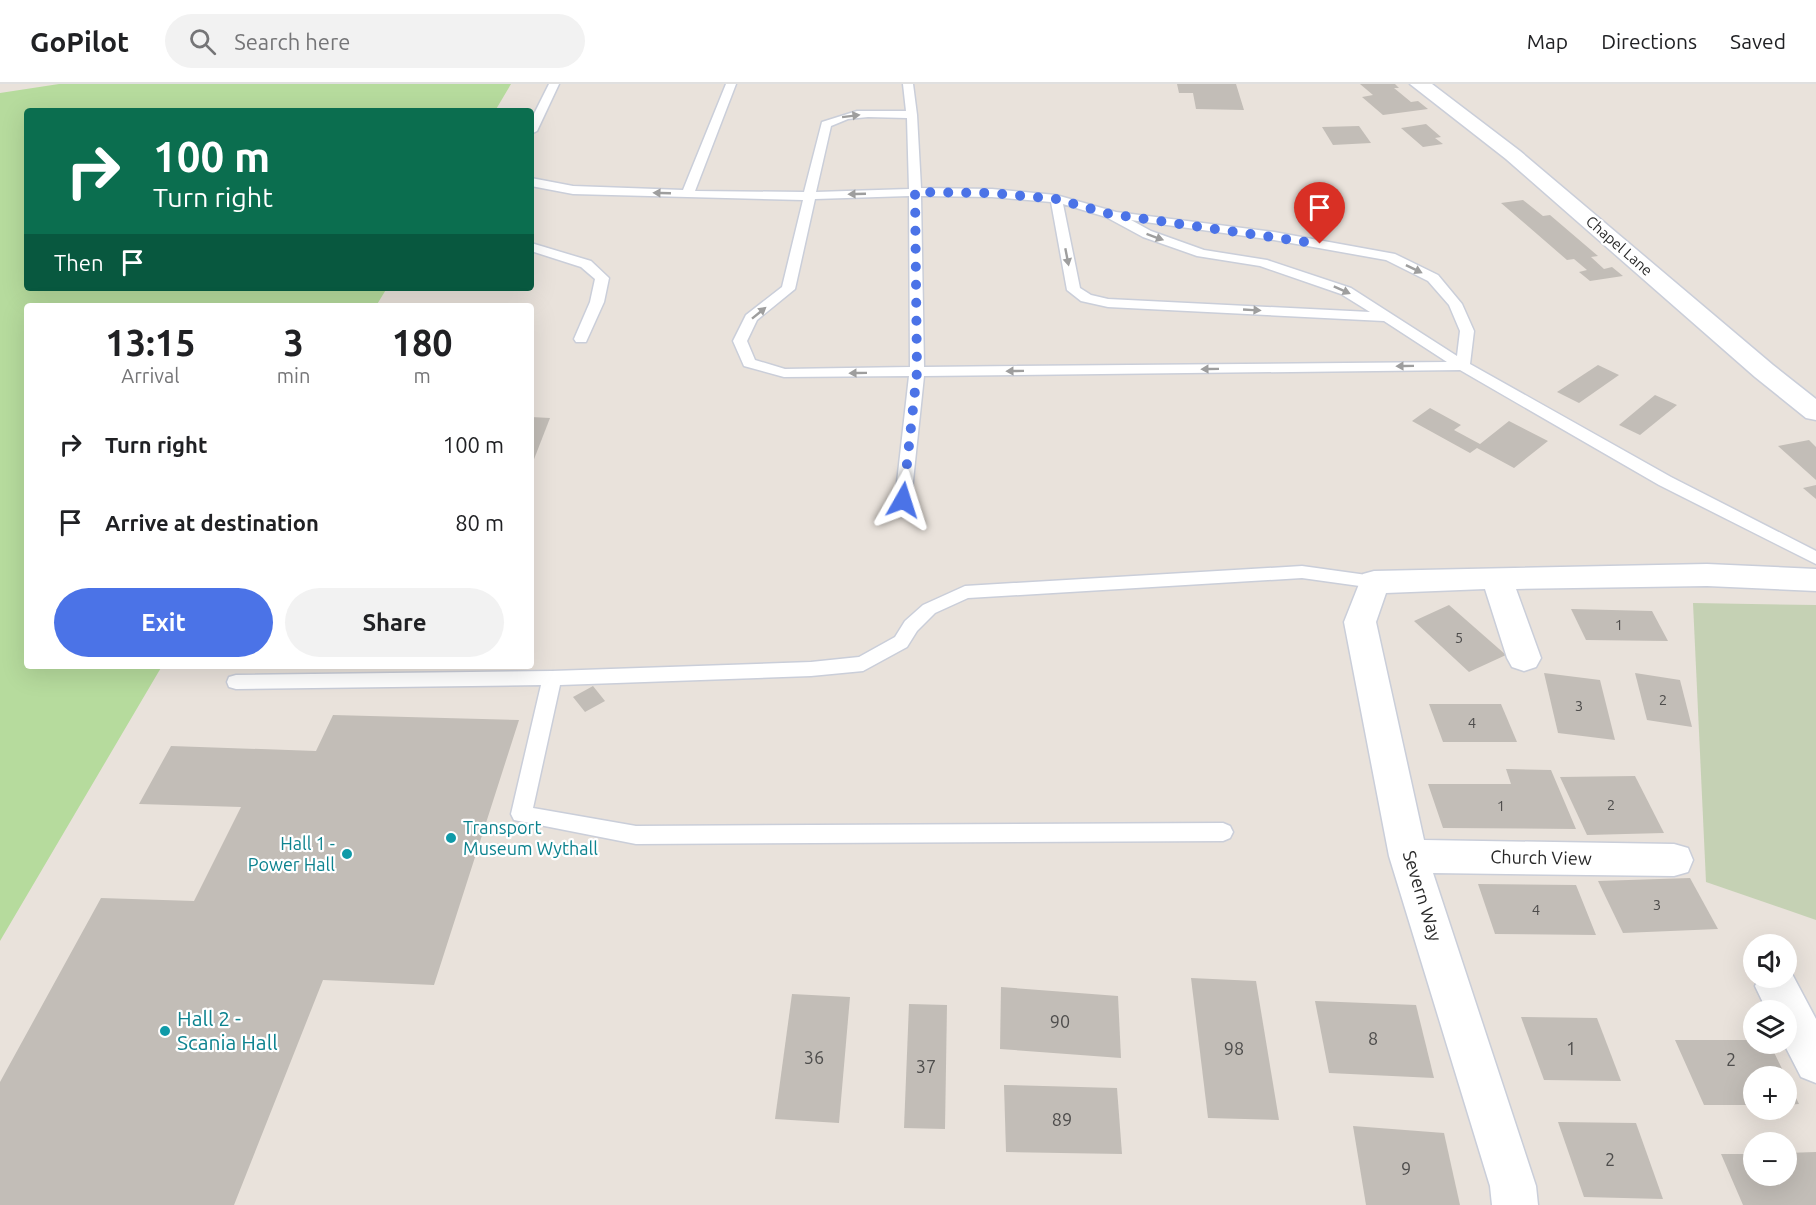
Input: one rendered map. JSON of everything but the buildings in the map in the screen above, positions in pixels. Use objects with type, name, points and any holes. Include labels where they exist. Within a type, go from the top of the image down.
[{"type":"street","name":"Chapel Lane","points":[[1420,84],[1513,154],[1764,371],[1816,412]]},
{"type":"street","points":[[1374,582],[1707,575],[1816,580]]},
{"type":"street","points":[[1497,578],[1524,658]]},
{"type":"street","name":"Severn Way","points":[[1374,582],[1360,622],[1408,856],[1512,1186],[1515,1205]]},
{"type":"street","name":"Church View","points":[[1408,856],[1674,860]]},
{"type":"street","points":[[1777,988],[1816,1062]]},
{"type":"lane","points":[[534,125],[554,84]]},
{"type":"lane","points":[[688,194],[731,84]]},
{"type":"lane","points":[[903,500],[917,372],[915,192],[912,115],[908,84]]},
{"type":"lane","points":[[912,115],[850,115],[826,124],[788,289],[751,318],[740,341],[749,363],[784,374],[1463,366]]},
{"type":"lane","points":[[534,183],[573,190],[688,194],[808,196],[915,192],[992,193],[1056,199],[1110,214],[1274,236],[1390,257],[1433,278],[1455,304],[1467,331],[1463,366]]},
{"type":"lane","points":[[1056,199],[1074,290],[1086,298],[1108,303],[1385,317]]},
{"type":"lane","points":[[1110,214],[1147,234],[1202,253],[1262,263],[1346,291],[1463,366],[1665,481],[1816,558]]},
{"type":"lane","points":[[534,248],[586,264],[602,278],[597,302],[580,339]]},
{"type":"lane","points":[[236,682],[552,678],[811,669],[863,664],[901,642],[911,626],[929,609],[965,592],[1302,572],[1374,582]]},
{"type":"lane","points":[[552,678],[521,814],[636,835],[1224,832]]},
{"type":"green space","points":[[59,84],[511,84],[497,108],[24,108],[24,291],[385,291],[378,303],[24,303],[24,669],[160,669],[0,941],[0,93]]},
{"type":"green space","points":[[1693,603],[1816,605],[1816,920],[1706,882]]},
{"type":"place","name":"Transport Museum Wythall","points":[[451,838]]},
{"type":"place","name":"Hall 1 - Power Hall","points":[[347,854]]},
{"type":"place","name":"Hall 2 - Scania Hall","points":[[165,1031]]},
{"type":"route","points":[[903,500],[917,372],[915,192],[992,193],[1056,199],[1110,214],[1320,244]]}]
